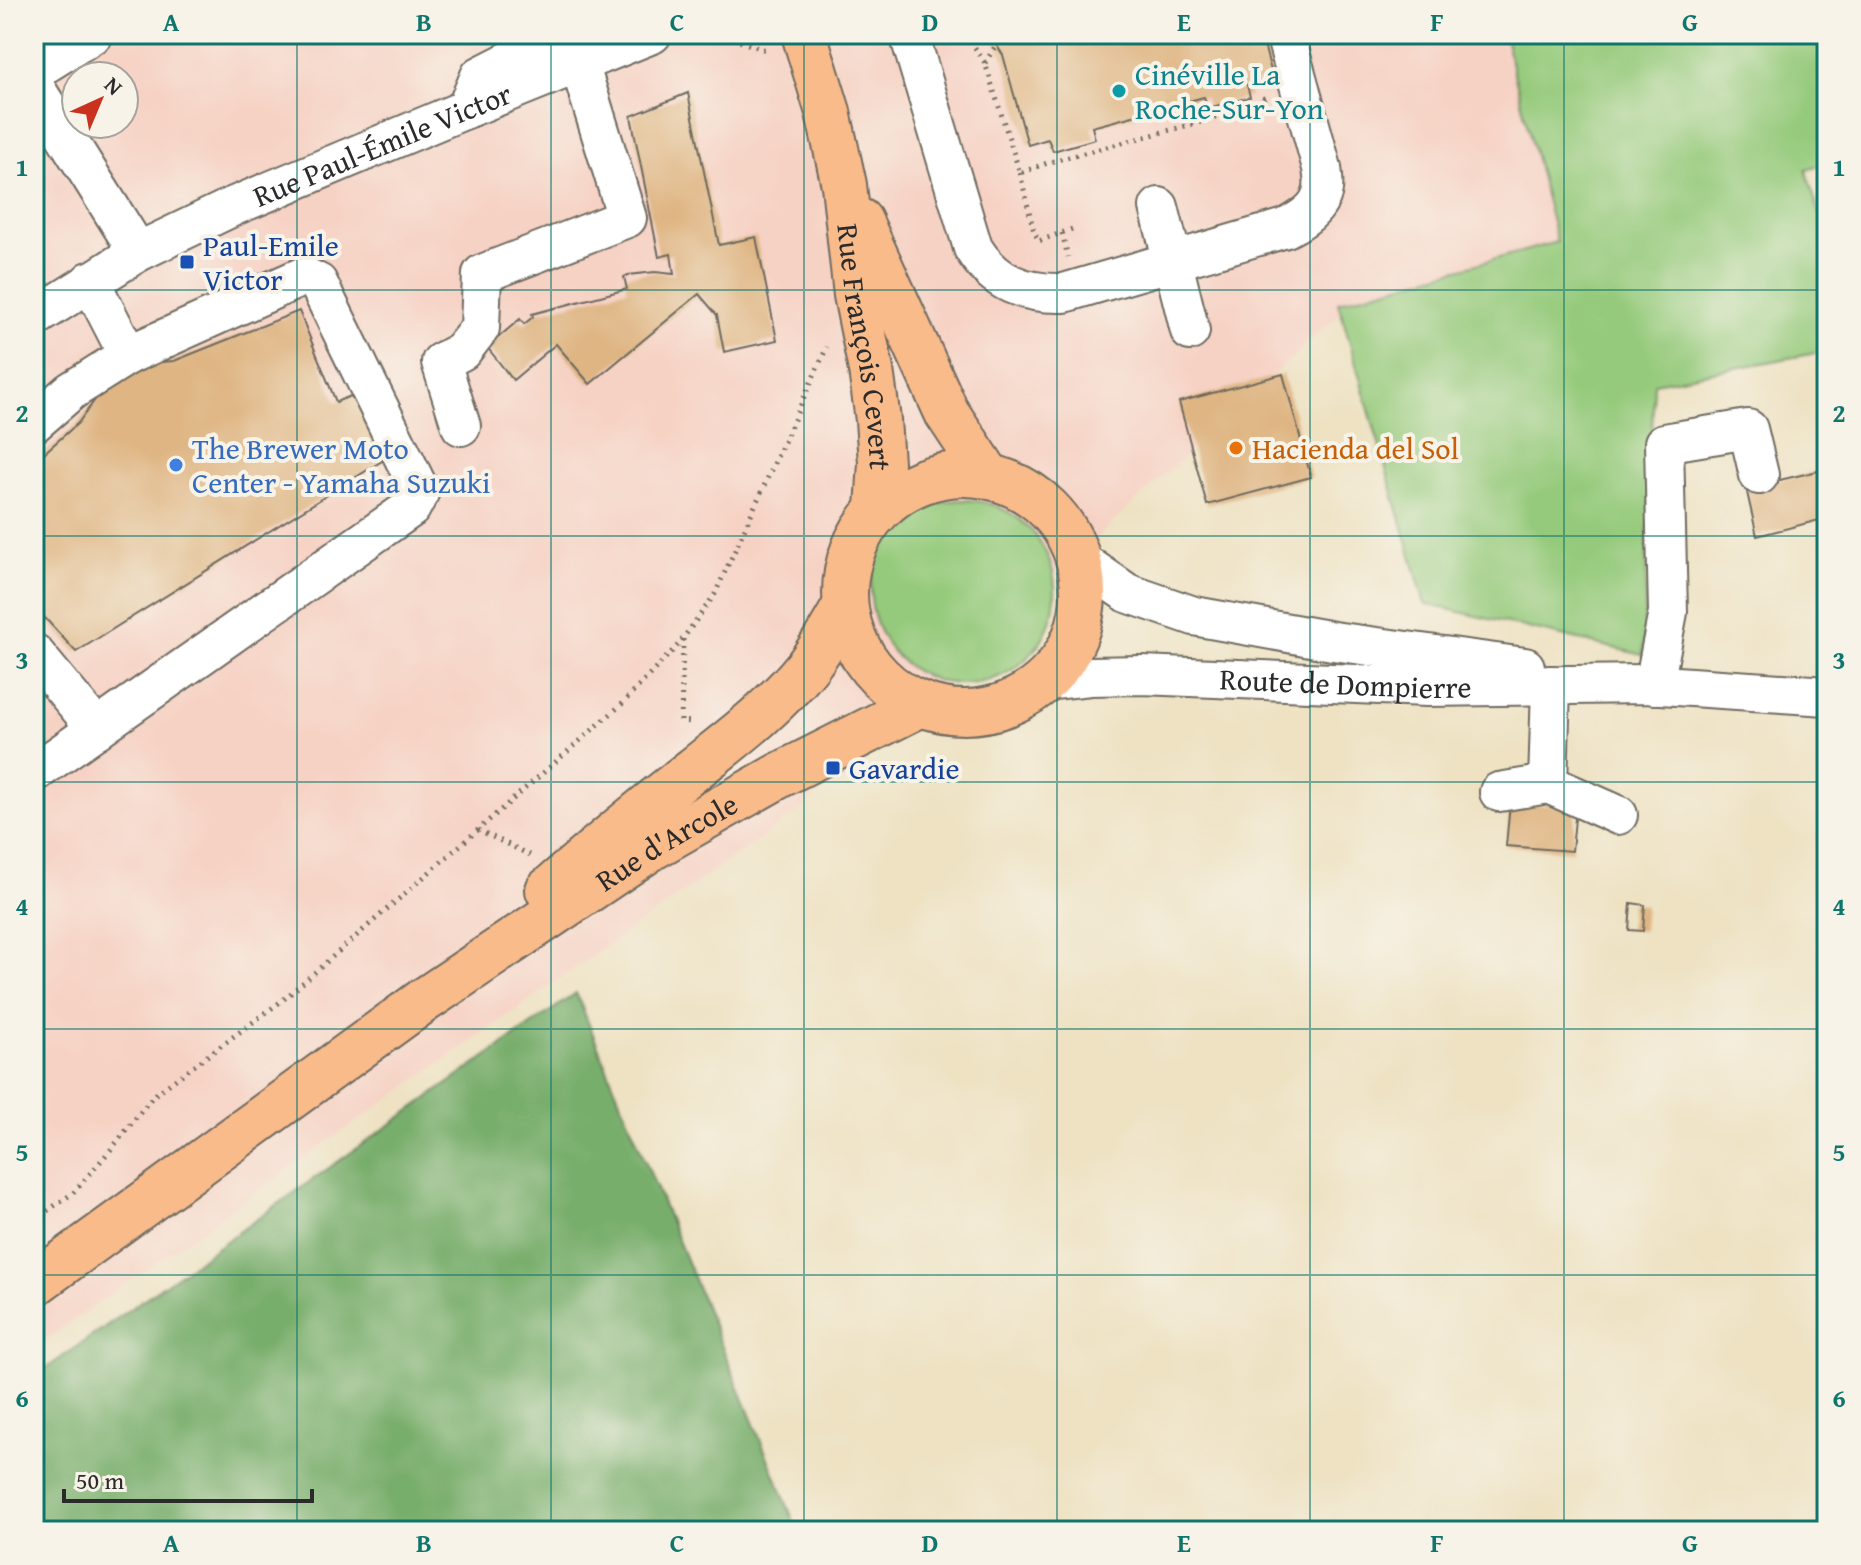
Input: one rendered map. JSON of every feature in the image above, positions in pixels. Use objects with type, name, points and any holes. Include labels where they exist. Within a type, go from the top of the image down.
[{"type":"main road","name":"Rue François Cevert","points":[[804,34],[828,112],[844,185],[856,295],[878,420],[881,463],[878,508]]},
{"type":"main road","name":"Rue François Cevert","points":[[844,185],[947,413],[988,475]]},
{"type":"main road","points":[[949,474],[988,475],[1019,486],[1045,505],[1065,530],[1078,559],[1084,592],[1079,625],[1066,656],[1044,681],[1017,700],[986,710],[954,712],[921,704],[893,689],[869,666],[853,638],[845,606],[846,571],[857,537],[878,508],[910,485],[949,474]]},
{"type":"main road","name":"Rue d'Arcole","points":[[423,1001],[602,842],[748,725],[785,691],[824,643],[845,606]]},
{"type":"main road","name":"Rue d'Arcole","points":[[34,1284],[423,1001],[653,847],[780,775],[921,704]]},
{"type":"street","points":[[34,71],[93,34]]},
{"type":"street","points":[[909,34],[973,248],[995,275],[1012,285],[1046,293],[1064,293],[1286,228],[1303,219],[1316,206],[1323,191],[1322,168],[1285,34]]},
{"type":"street","name":"Rue Paul-Émile Victor","points":[[34,318],[138,252],[234,206],[579,63],[627,39]]},
{"type":"street","points":[[461,426],[441,362],[462,351],[480,328],[482,274],[627,218],[579,63]]},
{"type":"street","points":[[34,86],[138,252]]},
{"type":"street","points":[[1159,207],[1190,331]]},
{"type":"street","points":[[34,423],[71,391],[128,355],[304,276],[318,283],[420,491],[411,508],[34,773]]},
{"type":"street","points":[[90,281],[128,355]]},
{"type":"street","points":[[1650,685],[1668,612],[1664,443],[1748,429],[1759,475]]},
{"type":"street","name":"Route de Dompierre","points":[[1078,559],[1127,593],[1194,616],[1333,641],[1650,685]]},
{"type":"street","points":[[34,653],[97,729]]},
{"type":"street","name":"Route de Dompierre","points":[[1044,681],[1142,675],[1427,687],[1650,685],[1827,696]]},
{"type":"street","points":[[1548,784],[1551,685]]},
{"type":"street","points":[[1499,792],[1548,784],[1618,815]]},
{"type":"path","points":[[966,34],[985,63],[1039,241],[1075,228]]},
{"type":"path","points":[[985,63],[996,45]]},
{"type":"path","points":[[1020,173],[1050,162],[1261,106],[1264,98],[1299,88]]},
{"type":"path","points":[[34,1220],[73,1193],[153,1096],[283,1000],[622,704],[683,638],[715,594],[833,335]]},
{"type":"path","points":[[683,638],[681,721],[696,723]]},
{"type":"shaded area","points":[[34,34],[1504,34],[1557,242],[1357,298],[799,811],[34,1348]]},
{"type":"green space","points":[[1504,34],[1827,34],[1827,164],[1806,170],[1827,239],[1827,351],[1654,383],[1643,655],[1425,604],[1338,302],[1557,242]]},
{"type":"green space","points":[[963,500],[998,507],[1028,527],[1048,557],[1055,592],[1048,627],[1028,657],[998,677],[963,684],[928,677],[898,657],[878,627],[871,592],[878,557],[898,527],[928,507]]},
{"type":"green space","points":[[576,993],[798,1531],[34,1531],[34,1377]]},
{"type":"building","name":"Cinéville La Roche-Sur-Yon","points":[[989,34],[1261,34],[1273,78],[1247,85],[1250,97],[1208,108],[1204,97],[1092,127],[1095,139],[1053,151],[1048,139],[1028,145],[1003,55]]},
{"type":"building","points":[[688,93],[719,245],[756,237],[777,340],[724,352],[717,315],[699,294],[590,384],[556,344],[513,380],[487,347],[520,319],[524,324],[533,317],[532,314],[627,289],[624,277],[628,275],[655,272],[674,274],[671,254],[659,257],[631,116]]},
{"type":"building","points":[[299,311],[336,402],[358,393],[385,459],[76,652],[34,606],[34,462],[78,423],[100,393],[139,368],[174,361]]},
{"type":"building","points":[[1283,374],[1311,477],[1207,505],[1179,402]]},
{"type":"building","points":[[1818,471],[1827,518],[1757,536],[1746,488]]},
{"type":"building","points":[[1510,803],[1576,807],[1572,851],[1506,846]]},
{"type":"building","points":[[1631,903],[1645,905],[1643,931],[1629,930]]},
{"type":"place","name":"Cinéville La Roche-Sur-Yon","points":[[1119,91]]},
{"type":"place","name":"Paul-Emile Victor","points":[[187,262]]},
{"type":"place","name":"Hacienda del Sol","points":[[1236,448]]},
{"type":"place","name":"The Brewer Moto Center - Yamaha Suzuki","points":[[176,465]]},
{"type":"place","name":"Gavardie","points":[[833,768]]}]
